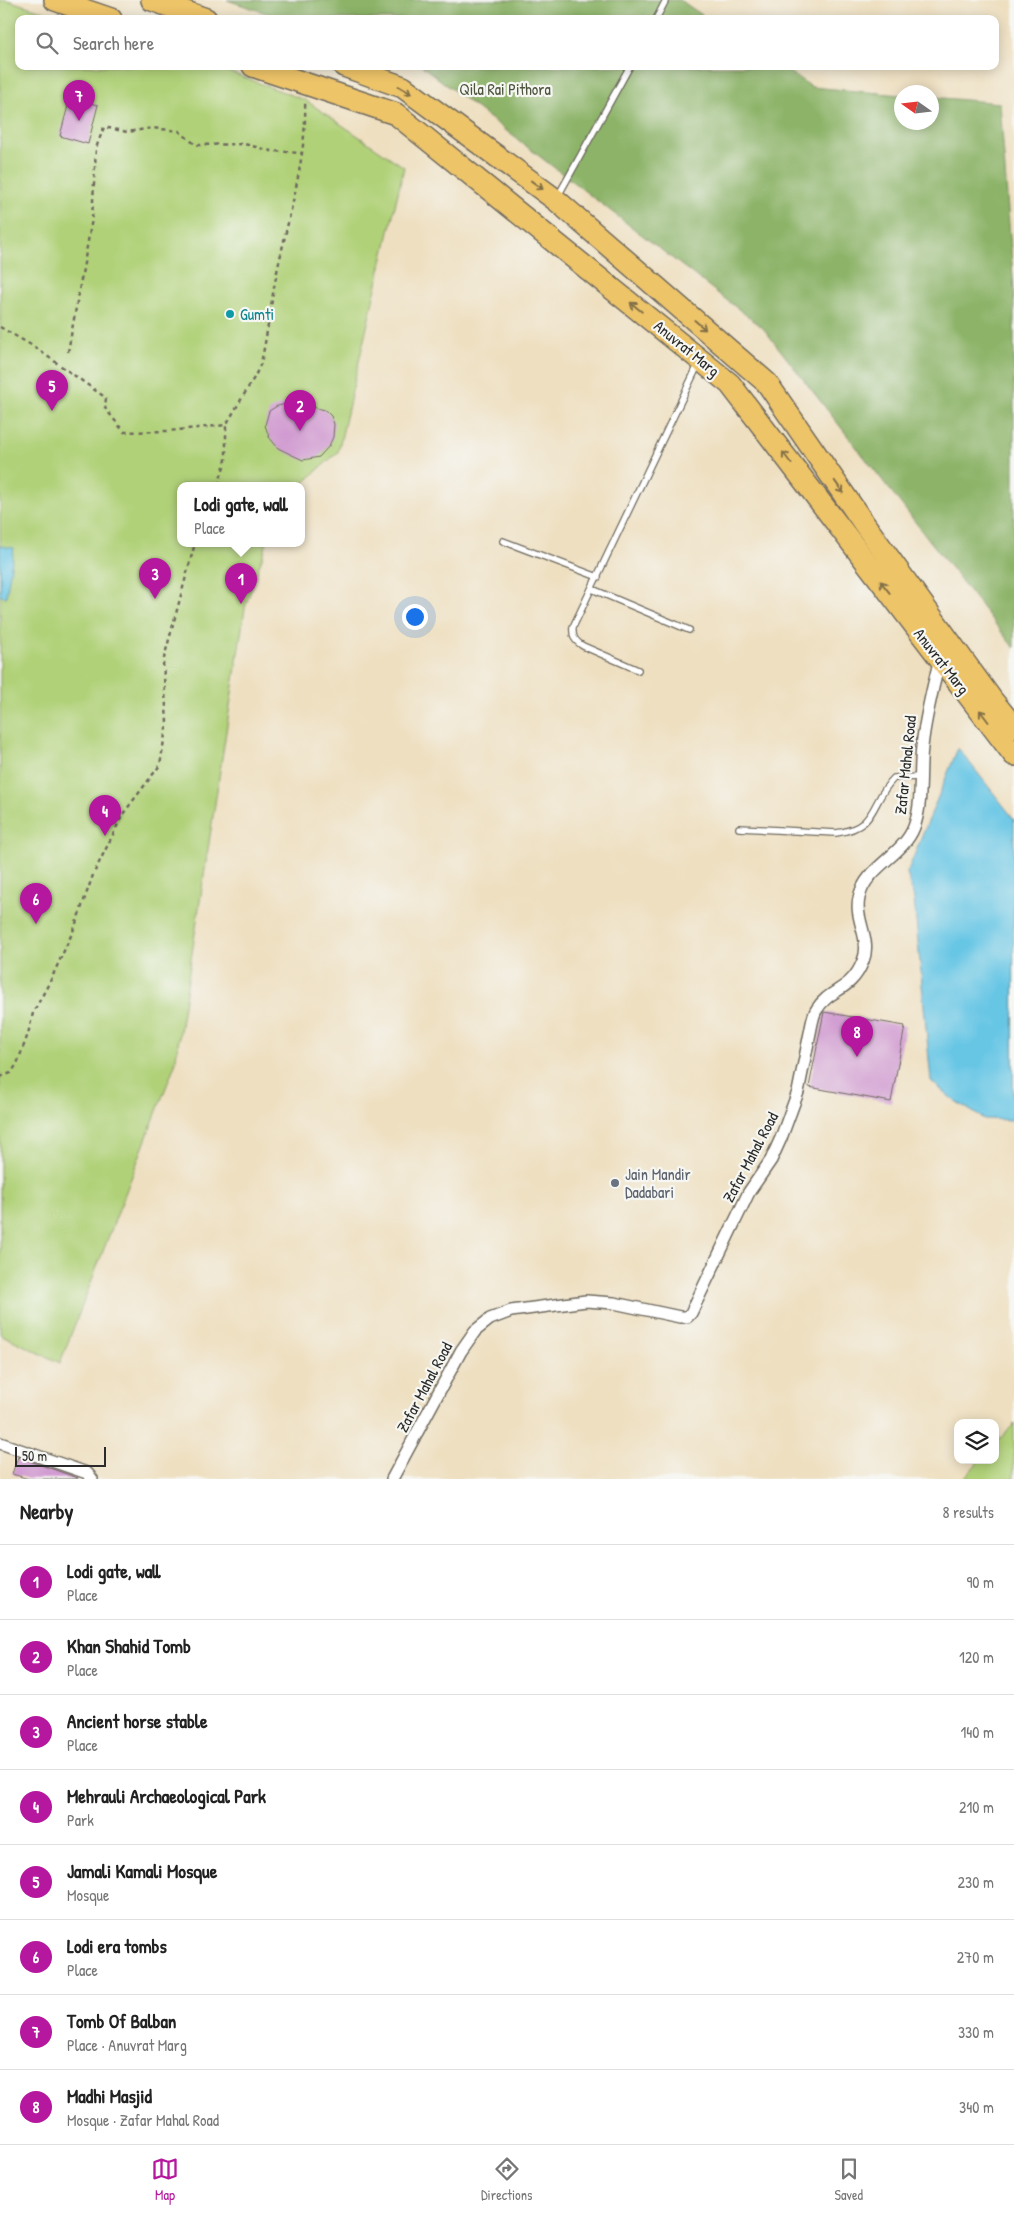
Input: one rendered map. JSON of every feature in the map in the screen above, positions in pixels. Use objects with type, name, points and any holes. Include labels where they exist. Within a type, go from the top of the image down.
[{"type":"highway","points":[[55,0],[99,15]]},
{"type":"highway","points":[[152,0],[195,15]]},
{"type":"highway","name":"Anuvrat Marg","points":[[265,70],[396,114],[701,358],[730,384],[1014,755]]},
{"type":"highway","name":"Anuvrat Marg","points":[[355,70],[403,87],[556,200],[767,383],[865,525],[992,700],[1014,727]]},
{"type":"street","name":"Zafar Mahal Road","points":[[392,1479],[461,1351],[474,1331],[490,1319],[511,1311],[586,1301],[621,1304],[680,1317],[687,1317],[691,1313],[749,1192],[770,1160],[792,1113],[816,1010],[825,999],[848,985],[858,973],[865,958],[866,945],[858,908],[859,897],[864,884],[872,874],[903,846],[915,825],[924,730],[940,658]]},
{"type":"street","points":[[0,1443],[87,1473],[92,1479]]},
{"type":"lane","points":[[658,15],[666,0]]},
{"type":"lane","points":[[556,200],[628,70]]},
{"type":"lane","points":[[638,670],[583,646],[575,640],[572,633],[573,627],[701,358]]},
{"type":"lane","points":[[504,541],[598,577]]},
{"type":"lane","points":[[592,589],[689,630]]},
{"type":"lane","points":[[739,828],[836,833],[851,831],[866,822],[894,778],[920,777]]},
{"type":"path","points":[[219,482],[226,460],[226,425],[255,376],[260,363],[280,254],[299,179],[305,84]]},
{"type":"path","points":[[68,352],[92,219],[96,148],[104,127],[127,132],[152,128],[179,131],[196,145],[244,144],[271,151],[302,153]]},
{"type":"path","points":[[0,327],[33,346],[106,398],[105,408],[124,432],[168,431],[226,425]]},
{"type":"path","points":[[53,975],[74,929],[93,875],[123,814],[160,764],[167,722],[163,662],[167,640],[193,547]]},
{"type":"path","points":[[0,1077],[11,1073],[17,1064],[28,1034],[33,1013],[56,969]]},
{"type":"green space","points":[[0,0],[7,0],[55,15],[15,15],[15,70],[224,70],[305,100],[404,167],[338,452],[304,482],[177,482],[177,547],[266,547],[245,608],[175,1064],[60,1363],[0,1334]]},
{"type":"green space","points":[[227,0],[680,0],[702,15],[272,15]]},
{"type":"green space","name":"Qila Rai Pithora","points":[[427,70],[786,70],[812,87],[894,94],[894,130],[939,130],[939,98],[1000,103],[1014,290],[1014,648],[763,328]]},
{"type":"green space","points":[[1014,1424],[1014,1479],[963,1479],[976,1464],[999,1464],[999,1440]]},
{"type":"water","points":[[0,546],[14,548],[6,597],[0,596]]},
{"type":"water","points":[[958,748],[1014,819],[1013,1120],[984,1119],[952,1099],[931,1081],[914,899],[907,873]]},
{"type":"building","points":[[70,98],[98,105],[88,144],[60,136]]},
{"type":"building","points":[[287,404],[304,405],[325,410],[331,416],[334,424],[333,437],[329,446],[319,457],[303,460],[278,448],[269,437],[265,425],[269,411],[277,406]]},
{"type":"building","points":[[824,1012],[905,1026],[891,1102],[809,1087]]},
{"type":"building","points":[[18,1457],[78,1478],[29,1479],[12,1474]]},
{"type":"place","name":"Tomb Of Balban","points":[[79,121]]},
{"type":"place","name":"Gumti","points":[[230,314]]},
{"type":"place","name":"Jamali Kamali Mosque","points":[[52,411]]},
{"type":"place","name":"Khan Shahid Tomb","points":[[300,431]]},
{"type":"place","name":"Ancient horse stable","points":[[155,599]]},
{"type":"place","name":"Lodi gate, wall","points":[[241,604]]},
{"type":"place","name":"Mehrauli Archaeological Park","points":[[105,836]]},
{"type":"place","name":"Lodi era tombs","points":[[36,924]]},
{"type":"place","name":"Madhi Masjid","points":[[857,1057]]},
{"type":"place","name":"Jain Mandir Dadabari","points":[[615,1183]]}]
